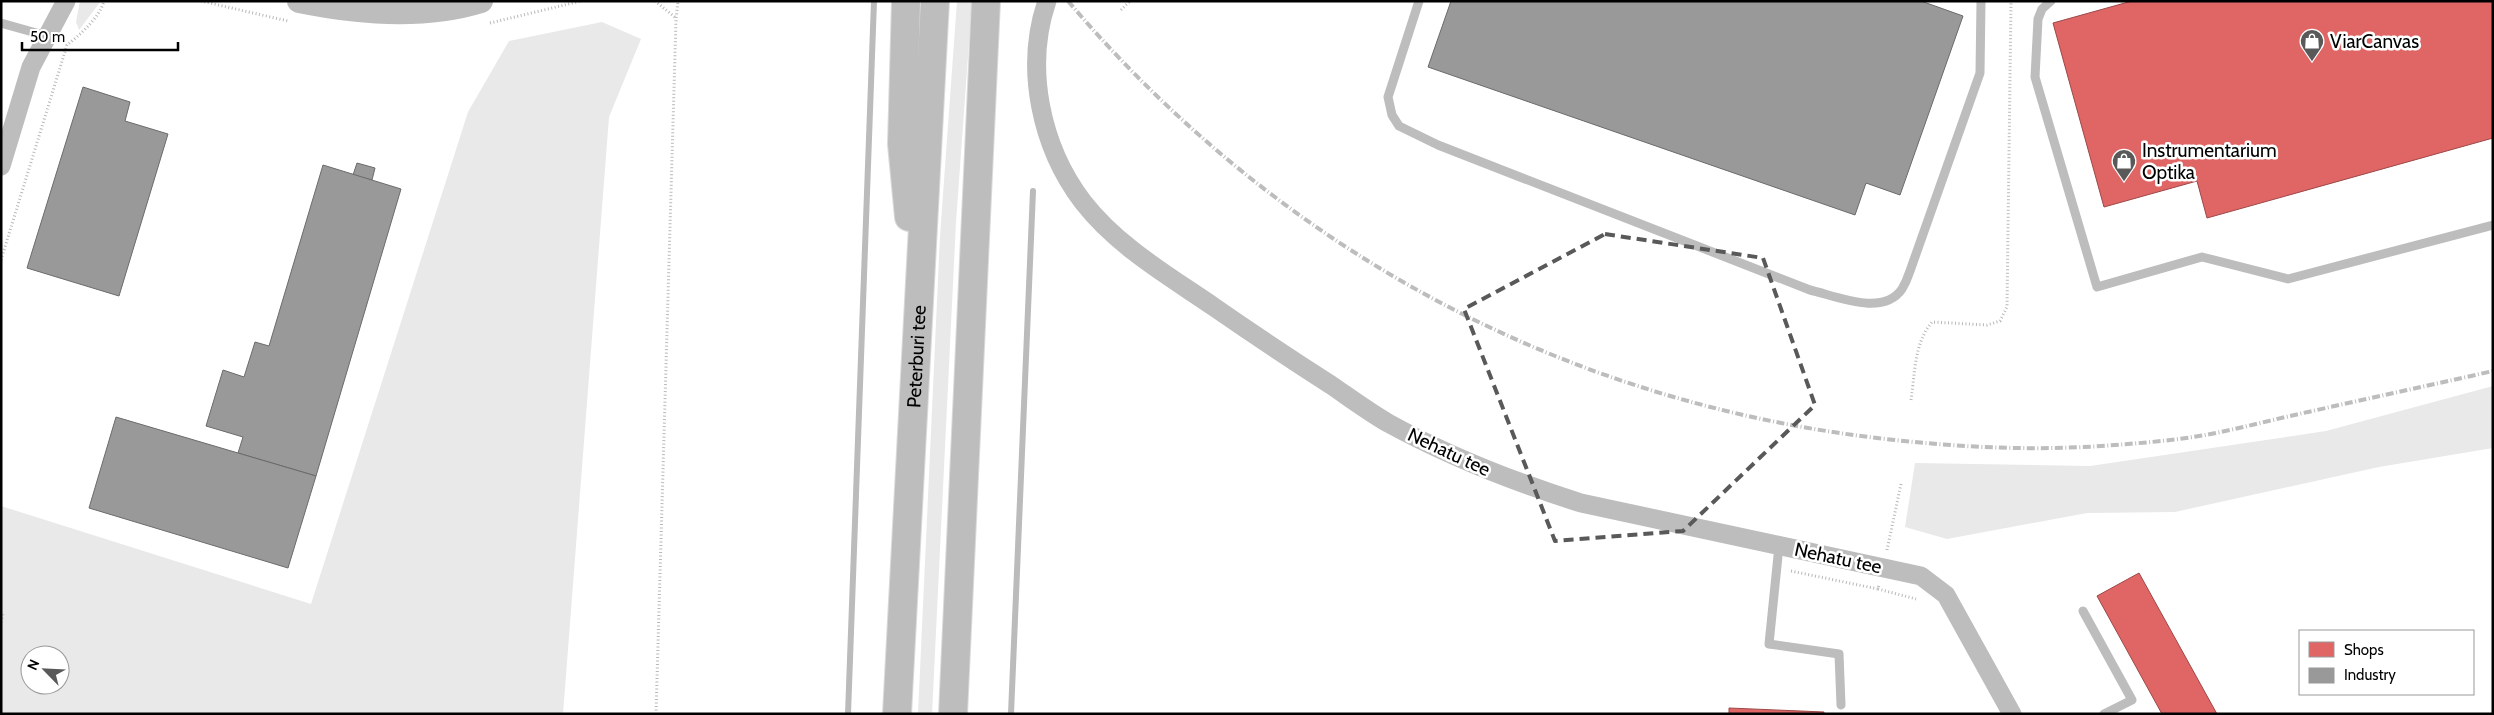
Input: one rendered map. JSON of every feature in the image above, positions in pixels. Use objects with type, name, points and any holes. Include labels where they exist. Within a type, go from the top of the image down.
[{"type":"highway","points":[[906,1],[902,144],[918,295]]},
{"type":"highway","name":"Peterburi tee","points":[[897,714],[935,1]]},
{"type":"highway","points":[[954,714],[986,1]]},
{"type":"street","points":[[1,166],[31,67],[66,1]]},
{"type":"street","points":[[299,1],[335,9],[400,12],[455,9],[481,1]]},
{"type":"street","name":"Nehatu tee","points":[[1047,1],[1038,35],[1036,68],[1047,132],[1059,163],[1083,202],[1108,229],[1153,265],[1386,422],[1459,458],[1528,486],[1581,503],[1921,576],[1937,586],[1946,595],[2012,714]]},
{"type":"lane","points":[[1419,1],[1388,97],[1392,115],[1399,126],[1438,145],[1810,290],[1871,304],[1888,301],[1901,290],[1910,271],[1980,73],[1981,1]]},
{"type":"lane","points":[[2051,1],[2042,9],[2038,19],[2035,77],[2097,287],[2202,257],[2288,279],[2493,226]]},
{"type":"lane","points":[[1,23],[47,36]]},
{"type":"lane","points":[[1779,546],[1769,644],[1839,654],[1841,705]]},
{"type":"lane","points":[[2083,611],[2132,700],[2104,714]]},
{"type":"path","points":[[1,260],[67,45],[79,36],[102,8],[104,1]]},
{"type":"path","points":[[655,1],[676,18]]},
{"type":"path","points":[[656,714],[678,1]]},
{"type":"path","points":[[1121,10],[1130,1]]},
{"type":"path","points":[[1912,400],[1919,343],[1924,331],[1932,322],[1987,325],[2000,321],[2007,307],[2012,1]]},
{"type":"path","points":[[1882,567],[1901,484]]},
{"type":"path","points":[[1878,589],[1925,602]]},
{"type":"path","points":[[1,622],[3,614]]},
{"type":"highlighted area","points":[[1605,234],[1763,258],[1815,405],[1683,531],[1555,541],[1464,309]]},
{"type":"shaded area","points":[[80,1],[101,1],[79,30],[76,22]]},
{"type":"shaded area","points":[[957,1],[972,1],[956,222],[932,714],[918,714],[940,236]]},
{"type":"shaded area","points":[[602,22],[641,39],[609,117],[563,714],[1,714],[1,506],[311,604],[468,112],[509,41]]},
{"type":"shaded area","points":[[2493,386],[2493,448],[2379,467],[2175,512],[2087,513],[1947,539],[1905,527],[1915,463],[2090,466],[2326,431]]},
{"type":"building: Shops","points":[[2132,1],[2493,1],[2493,138],[2207,218],[2197,181],[2104,207],[2053,23]]},
{"type":"building: Shops","points":[[2139,573],[2217,714],[2162,714],[2097,596]]},
{"type":"building: Shops","points":[[1729,708],[1824,712],[1824,714],[1729,714]]},
{"type":"building: Industry","points":[[1451,1],[1921,1],[1963,16],[1900,195],[1866,183],[1855,215],[1428,67]]},
{"type":"building: Industry","points":[[83,87],[130,102],[125,121],[168,134],[119,296],[27,268]]},
{"type":"building: Industry","points":[[357,163],[375,168],[372,180],[353,175]]},
{"type":"building: Industry","points":[[323,165],[401,189],[316,476],[238,453],[243,437],[206,426],[223,370],[244,377],[255,342],[269,346]]},
{"type":"building: Industry","points":[[116,417],[316,476],[288,568],[89,508]]},
{"type":"waterway","points":[[848,714],[874,1]]},
{"type":"waterway","points":[[1011,714],[1033,191]]},
{"type":"railway","points":[[1068,1],[1151,90],[1241,170],[1337,241],[1438,302],[1546,352],[1658,392],[1774,422],[1895,440],[1977,447],[2060,448],[2144,443],[2208,435],[2493,371]]},
{"type":"place","name":"ViarCanvas","points":[[2312,62]]},
{"type":"place","name":"Instrumentarium Optika","points":[[2124,182]]}]
